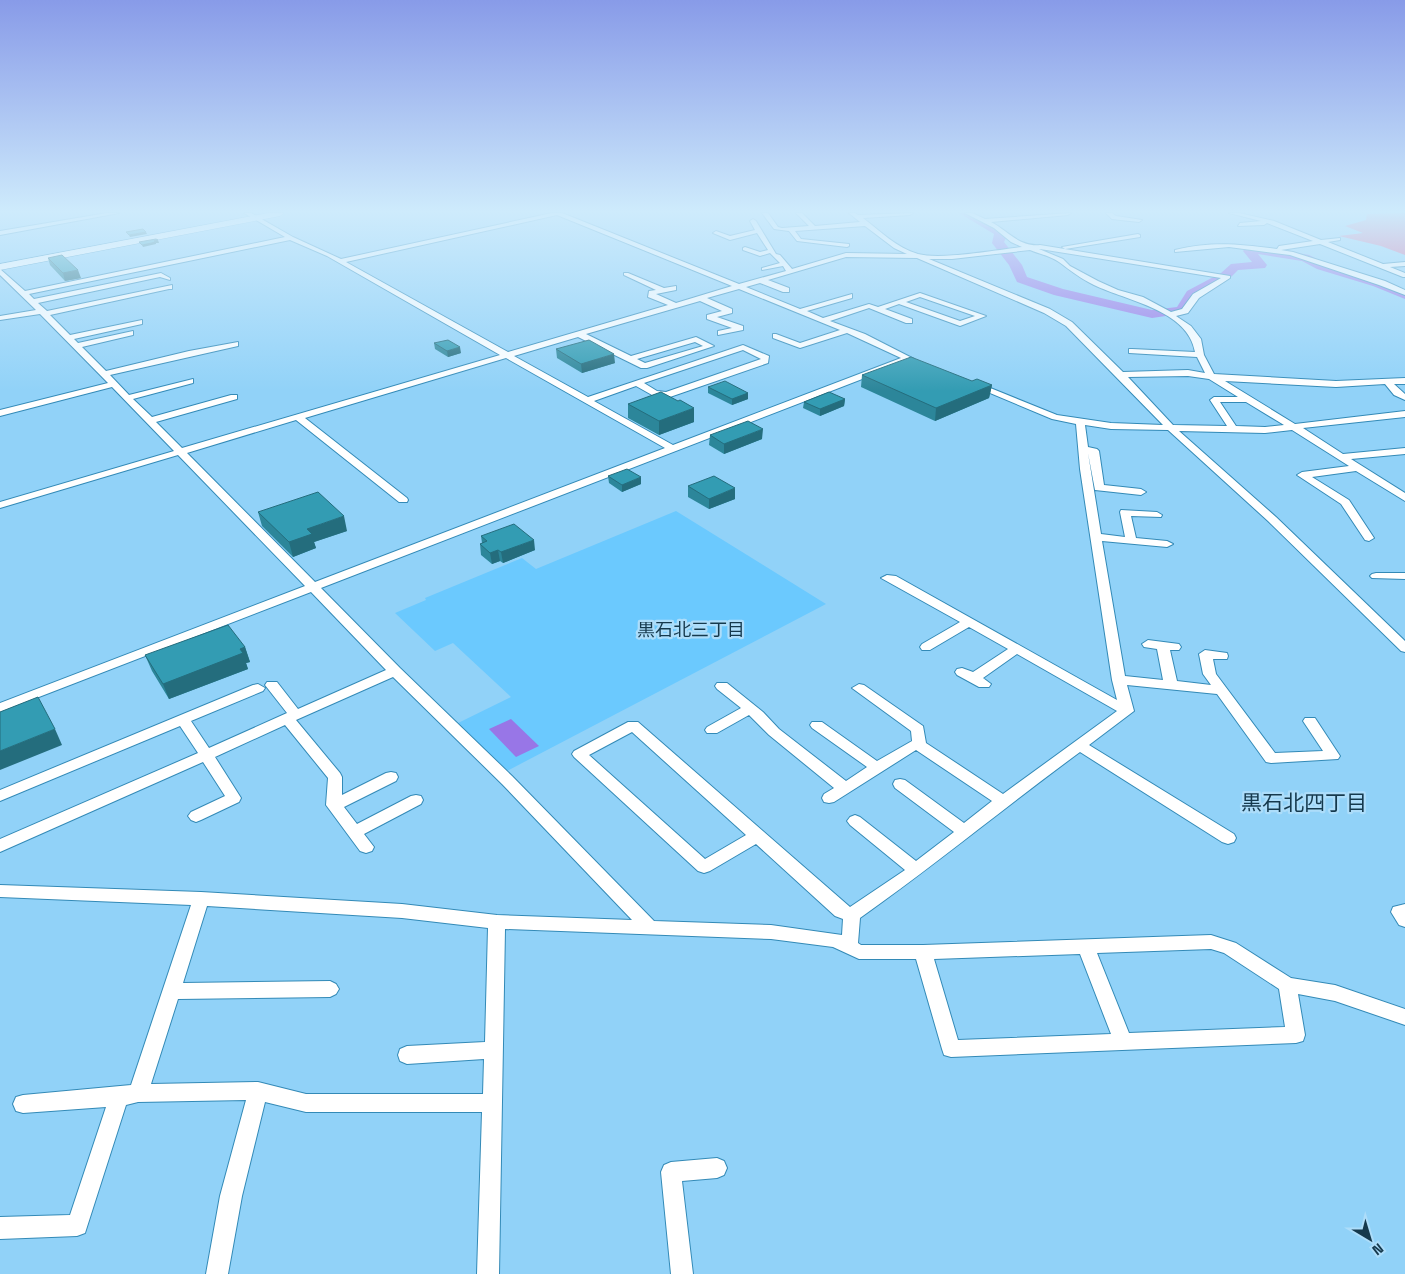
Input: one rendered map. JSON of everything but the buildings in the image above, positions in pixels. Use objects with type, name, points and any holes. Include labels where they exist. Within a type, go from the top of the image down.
[{"type":"street","points":[[4,272],[395,671],[507,780],[648,926]]},
{"type":"street","points":[[24,293],[124,272]]},
{"type":"street","points":[[360,272],[672,448]]},
{"type":"street","points":[[702,272],[824,320],[918,362]]},
{"type":"street","points":[[0,505],[785,272]]},
{"type":"street","points":[[954,272],[1061,319],[1121,375],[1171,428],[1272,519],[1405,648]]},
{"type":"street","points":[[1076,272],[1115,292],[1140,299],[1168,313],[1194,334],[1197,339],[1200,355],[1211,376],[1405,498]]},
{"type":"street","points":[[1168,313],[1185,311],[1196,296],[1225,276],[1202,272]]},
{"type":"street","points":[[1349,272],[1375,280],[1405,293]]},
{"type":"street","points":[[626,274],[663,290]]},
{"type":"street","points":[[0,318],[43,313],[169,283],[160,275],[32,302]]},
{"type":"street","points":[[640,280],[653,277]]},
{"type":"street","points":[[760,280],[786,290]]},
{"type":"street","points":[[673,288],[652,293],[651,295],[674,305]]},
{"type":"street","points":[[878,309],[899,302],[920,295],[982,316],[960,324],[899,302]]},
{"type":"street","points":[[800,311],[849,296]]},
{"type":"street","points":[[700,298],[729,311],[710,316],[740,328],[722,333]]},
{"type":"street","points":[[824,320],[869,306],[909,321]]},
{"type":"street","points":[[68,338],[139,322]]},
{"type":"street","points":[[776,336],[800,346],[848,330]]},
{"type":"street","points":[[76,346],[130,333]]},
{"type":"street","points":[[578,334],[630,360],[644,366],[710,346],[696,339],[630,360]]},
{"type":"street","points":[[208,342],[216,349]]},
{"type":"street","points":[[103,374],[234,344]]},
{"type":"street","points":[[587,400],[637,383],[743,347],[766,358],[766,361],[667,395],[655,393],[637,383]]},
{"type":"street","points":[[1132,352],[1200,355]]},
{"type":"street","points":[[0,708],[907,358]]},
{"type":"street","points":[[1121,375],[1172,373],[1230,379],[1313,383],[1405,381]]},
{"type":"street","points":[[126,398],[190,380]]},
{"type":"street","points":[[1387,382],[1397,393],[1405,397]]},
{"type":"street","points":[[970,383],[1046,414],[1080,422],[1234,430],[1293,427],[1405,414]]},
{"type":"street","points":[[0,413],[113,384]]},
{"type":"street","points":[[29,392],[37,404]]},
{"type":"street","points":[[148,421],[234,397]]},
{"type":"street","points":[[1234,430],[1214,400],[1247,399]]},
{"type":"street","points":[[298,417],[403,500]]},
{"type":"street","points":[[1080,422],[1085,469],[1119,680],[1127,711]]},
{"type":"street","points":[[1084,450],[1094,451],[1099,488],[1141,492]]},
{"type":"street","points":[[1341,456],[1405,451]]},
{"type":"street","points":[[1358,468],[1302,476],[1345,502],[1369,538]]},
{"type":"street","points":[[1131,540],[1125,512],[1157,515]]},
{"type":"street","points":[[1096,537],[1167,544]]},
{"type":"street","points":[[1376,576],[1405,576]]},
{"type":"street","points":[[887,578],[892,578],[1127,711]]},
{"type":"street","points":[[926,647],[969,622]]},
{"type":"street","points":[[1148,644],[1168,646],[1171,685]]},
{"type":"street","points":[[973,678],[1016,648]]},
{"type":"street","points":[[1222,656],[1205,654],[1210,674],[1271,758],[1333,756],[1310,721]]},
{"type":"street","points":[[0,846],[395,671]]},
{"type":"street","points":[[1119,680],[1221,690]]},
{"type":"street","points":[[272,685],[335,778],[334,805],[366,848]]},
{"type":"street","points":[[722,686],[750,708],[774,732],[845,788]]},
{"type":"street","points":[[0,796],[258,688]]},
{"type":"street","points":[[859,688],[918,729],[920,745]]},
{"type":"street","points":[[712,730],[750,708]]},
{"type":"street","points":[[849,946],[852,916],[916,870],[1003,801],[1127,711]]},
{"type":"street","points":[[184,719],[234,798],[196,816]]},
{"type":"street","points":[[757,836],[704,867],[579,754],[632,725],[757,836],[841,912],[852,916]]},
{"type":"street","points":[[817,725],[876,768]]},
{"type":"street","points":[[829,798],[913,745],[920,745],[1003,801]]},
{"type":"street","points":[[1080,746],[1228,838]]},
{"type":"street","points":[[334,805],[391,777]]},
{"type":"street","points":[[900,784],[965,832]]},
{"type":"street","points":[[354,832],[416,800]]},
{"type":"street","points":[[855,821],[916,870]]},
{"type":"street","points":[[0,891],[201,899],[402,911],[497,922],[648,926],[771,932],[836,940],[860,952],[923,952],[1212,942],[1230,948],[1287,985],[1335,993],[1370,1003],[1405,1017]]},
{"type":"street","points":[[0,1228],[77,1225],[170,991],[201,899]]},
{"type":"street","points":[[1405,911],[1399,912],[1405,920]]},
{"type":"street","points":[[488,1274],[497,922]]},
{"type":"street","points":[[1086,947],[1123,1041]]},
{"type":"street","points":[[923,952],[951,1049],[1296,1034],[1287,985]]},
{"type":"street","points":[[170,991],[330,989]]},
{"type":"street","points":[[407,1056],[494,1050]]},
{"type":"street","points":[[23,1104],[128,1095],[258,1091],[306,1103],[493,1103]]},
{"type":"street","points":[[217,1274],[231,1196],[258,1091]]},
{"type":"street","points":[[682,1274],[671,1172],[717,1168]]},
{"type":"shaded area","points":[[676,511],[826,604],[505,772],[456,724],[511,697],[453,643],[435,651],[395,613],[426,600],[425,598],[522,558],[536,569]]},
{"type":"shaded area","points":[[511,719],[539,746],[516,757],[489,729]]},
{"type":"waterway","points":[[1019,272],[1021,279],[1059,292],[1152,314],[1181,310],[1192,294],[1229,272]]},
{"type":"waterway","points":[[1343,272],[1378,283],[1405,295]]},
{"type":"district","name":"黒石北三丁目","points":[[691,629]]},
{"type":"district","name":"黒石北四丁目","points":[[1304,802]]}]
